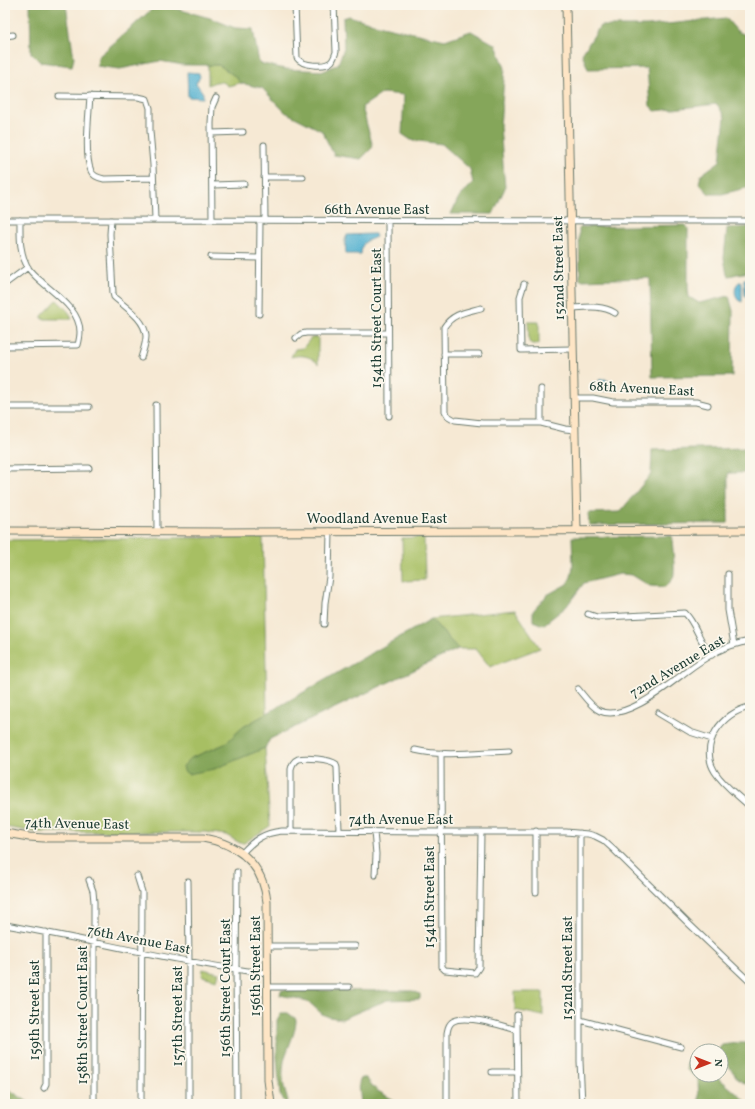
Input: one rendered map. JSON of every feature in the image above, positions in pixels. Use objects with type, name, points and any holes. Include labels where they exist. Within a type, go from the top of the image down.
[{"type":"street","points":[[296,5],[297,58],[300,63],[318,65],[325,64],[333,60],[336,52],[334,5]]},
{"type":"street","name":"152nd Street East","points":[[566,5],[578,530]]},
{"type":"street","points":[[5,36],[13,35]]},
{"type":"street","points":[[59,96],[138,97],[147,100],[150,108],[155,220]]},
{"type":"street","points":[[90,96],[87,138],[89,164],[92,173],[96,177],[104,179],[153,178]]},
{"type":"street","points":[[212,220],[212,107],[216,98]]},
{"type":"street","points":[[212,133],[243,132]]},
{"type":"street","points":[[259,314],[259,258],[264,177],[264,145]]},
{"type":"street","points":[[264,177],[303,177]]},
{"type":"street","points":[[213,185],[244,184]]},
{"type":"street","name":"66th Avenue East","points":[[5,220],[750,221]]},
{"type":"street","points":[[5,346],[78,345],[80,332],[74,314],[68,306],[37,278],[28,267],[22,256],[20,246],[20,220]]},
{"type":"street","points":[[111,220],[110,234],[114,297],[136,317],[145,329],[146,337],[141,358]]},
{"type":"street","name":"154th Street Court East","points":[[388,220],[389,416]]},
{"type":"street","points":[[211,257],[259,258]]},
{"type":"street","points":[[5,284],[28,267]]},
{"type":"street","points":[[524,284],[520,297],[521,350],[573,349]]},
{"type":"street","points":[[572,308],[601,307],[615,313]]},
{"type":"street","points":[[481,308],[458,314],[451,318],[444,327],[445,411],[450,418],[455,420],[482,422],[541,423],[575,430]]},
{"type":"street","points":[[296,338],[301,334],[388,333]]},
{"type":"street","points":[[444,354],[479,354]]},
{"type":"street","points":[[541,389],[541,423]]},
{"type":"street","name":"68th Avenue East","points":[[574,398],[593,398],[613,402],[696,402],[708,405]]},
{"type":"street","points":[[156,405],[157,531]]},
{"type":"street","points":[[5,407],[89,407]]},
{"type":"street","points":[[5,469],[89,468]]},
{"type":"street","name":"Woodland Avenue East","points":[[5,531],[750,530]]},
{"type":"street","points":[[324,624],[325,603],[329,577],[330,531]]},
{"type":"street","points":[[728,574],[728,610],[734,645]]},
{"type":"street","points":[[588,614],[597,617],[605,617],[685,613],[691,621],[703,646],[710,654]]},
{"type":"street","name":"72nd Avenue East","points":[[578,689],[589,702],[600,711],[620,711],[651,698],[710,654],[734,645],[750,642]]},
{"type":"street","points":[[749,805],[726,785],[715,772],[711,760],[711,746],[712,739],[719,726],[726,718],[738,710],[750,707]]},
{"type":"street","points":[[658,713],[690,732],[712,739]]},
{"type":"street","points":[[415,750],[441,753],[509,751]]},
{"type":"street","name":"154th Street East","points":[[441,753],[440,832],[442,968],[475,973],[480,964],[481,832]]},
{"type":"street","points":[[291,831],[290,776],[294,762],[298,759],[328,759],[336,765],[339,831]]},
{"type":"street","name":"74th Avenue East","points":[[5,833],[44,838],[203,838],[226,843],[242,853],[253,841],[265,834],[277,831],[536,831],[580,833],[595,836],[603,840],[750,982]]},
{"type":"street","points":[[536,831],[536,892]]},
{"type":"street","points":[[374,832],[376,854],[375,875]]},
{"type":"street","name":"152nd Street East","points":[[580,833],[580,1020],[582,1104]]},
{"type":"street","name":"156th Street East","points":[[242,853],[257,870],[265,887],[267,902],[269,1087]]},
{"type":"street","name":"156th Street Court East","points":[[237,872],[237,1104]]},
{"type":"street","points":[[137,876],[142,892],[141,1104]]},
{"type":"street","name":"158th Street Court East","points":[[89,880],[93,890],[94,902],[94,1104]]},
{"type":"street","name":"157th Street East","points":[[188,881],[189,1104]]},
{"type":"street","name":"76th Avenue East","points":[[5,925],[189,961],[268,973]]},
{"type":"street","name":"159th Street East","points":[[44,1088],[46,1084],[46,932]]},
{"type":"street","points":[[268,946],[355,946]]},
{"type":"street","points":[[268,987],[350,987]]},
{"type":"street","points":[[517,1014],[518,1104]]},
{"type":"street","points":[[447,1104],[447,1033],[449,1024],[463,1019],[517,1030]]},
{"type":"street","points":[[580,1020],[681,1047]]},
{"type":"street","points":[[492,1072],[517,1072]]},
{"type":"street","points":[[269,1087],[271,1104]]},
{"type":"street","points":[[269,1087],[274,1104]]},
{"type":"green space","points":[[30,5],[66,5],[74,58],[72,66],[40,62],[31,53]]},
{"type":"green space","points":[[166,6],[210,18],[235,28],[253,29],[259,63],[285,69],[324,71],[338,64],[344,48],[343,18],[349,16],[382,26],[445,40],[471,31],[496,45],[505,68],[500,126],[505,188],[493,214],[451,214],[458,199],[473,183],[470,169],[442,144],[411,140],[402,134],[404,95],[383,93],[362,107],[373,147],[361,159],[334,155],[322,131],[285,112],[262,88],[240,83],[236,77],[219,65],[183,65],[160,61],[120,69],[97,66],[98,57],[151,10]]},
{"type":"green space","points":[[726,18],[737,31],[750,37],[750,187],[722,194],[709,194],[699,183],[701,175],[720,161],[725,117],[717,104],[655,111],[650,106],[647,68],[588,69],[582,54],[600,26],[647,26]]},
{"type":"green space","points":[[208,65],[219,65],[236,77],[240,83],[228,86],[219,82],[208,85]]},
{"type":"green space","points":[[686,225],[688,229],[689,297],[699,303],[729,296],[733,311],[732,376],[652,377],[650,278],[580,280],[579,229],[581,227]]},
{"type":"green space","points":[[750,227],[750,272],[729,276],[727,275],[724,258],[727,228]]},
{"type":"green space","points":[[57,300],[68,311],[72,319],[42,319],[42,316]]},
{"type":"green space","points":[[528,322],[539,322],[539,344],[532,344],[529,342]]},
{"type":"green space","points":[[318,337],[318,364],[306,356],[291,357],[295,349],[303,348],[311,338]]},
{"type":"green space","points":[[750,448],[750,473],[728,473],[728,523],[589,525],[588,513],[620,512],[651,474],[652,450]]},
{"type":"green space","points":[[672,536],[674,575],[672,580],[665,587],[650,586],[632,575],[620,574],[584,583],[566,607],[543,625],[533,621],[533,611],[547,595],[567,584],[571,577],[573,566],[572,537]]},
{"type":"green space","points":[[263,537],[267,714],[243,727],[225,744],[191,758],[183,766],[214,769],[265,748],[270,826],[244,843],[240,843],[226,835],[205,832],[35,832],[5,827],[5,540]]},
{"type":"green space","points":[[424,537],[425,580],[403,581],[402,538]]},
{"type":"green space","points":[[515,610],[540,648],[490,667],[476,649],[458,649],[431,619]]},
{"type":"green space","points":[[431,619],[458,649],[270,739],[265,748],[214,769],[188,774],[184,771],[183,766],[191,758],[225,744],[243,727]]},
{"type":"green space","points":[[203,969],[219,973],[217,980],[202,976]]},
{"type":"green space","points":[[281,990],[413,991],[420,994],[420,999],[387,1000],[342,1019],[329,1017],[322,1014],[311,1004],[300,999],[280,995]]},
{"type":"green space","points":[[515,992],[543,992],[543,1016],[515,1010]]},
{"type":"green space","points":[[281,1013],[288,1013],[296,1019],[295,1030],[283,1068],[284,1088],[288,1100],[286,1103],[280,1095],[277,1058],[277,1020]]},
{"type":"green space","points":[[750,1043],[750,1087],[738,1079],[729,1066],[729,1044]]},
{"type":"green space","points":[[688,1058],[689,1072],[687,1070],[686,1064]]},
{"type":"green space","points":[[360,1078],[366,1078],[376,1090],[401,1104],[361,1104],[359,1084]]},
{"type":"green space","points":[[698,1083],[724,1083],[749,1104],[697,1104],[699,1102]]},
{"type":"green space","points":[[5,1087],[31,1104],[5,1104]]},
{"type":"water","points":[[187,72],[199,73],[200,77],[196,83],[203,93],[203,98],[188,97]]},
{"type":"water","points":[[375,234],[376,237],[363,244],[361,254],[346,254],[345,240],[347,235]]},
{"type":"water","points":[[744,279],[750,279],[750,295],[748,297],[745,296]]},
{"type":"water","points":[[739,282],[741,282],[742,285],[742,302],[738,300],[735,293],[735,288]]},
{"type":"water","points":[[605,379],[610,382],[610,389],[606,391],[599,390],[599,380]]}]
